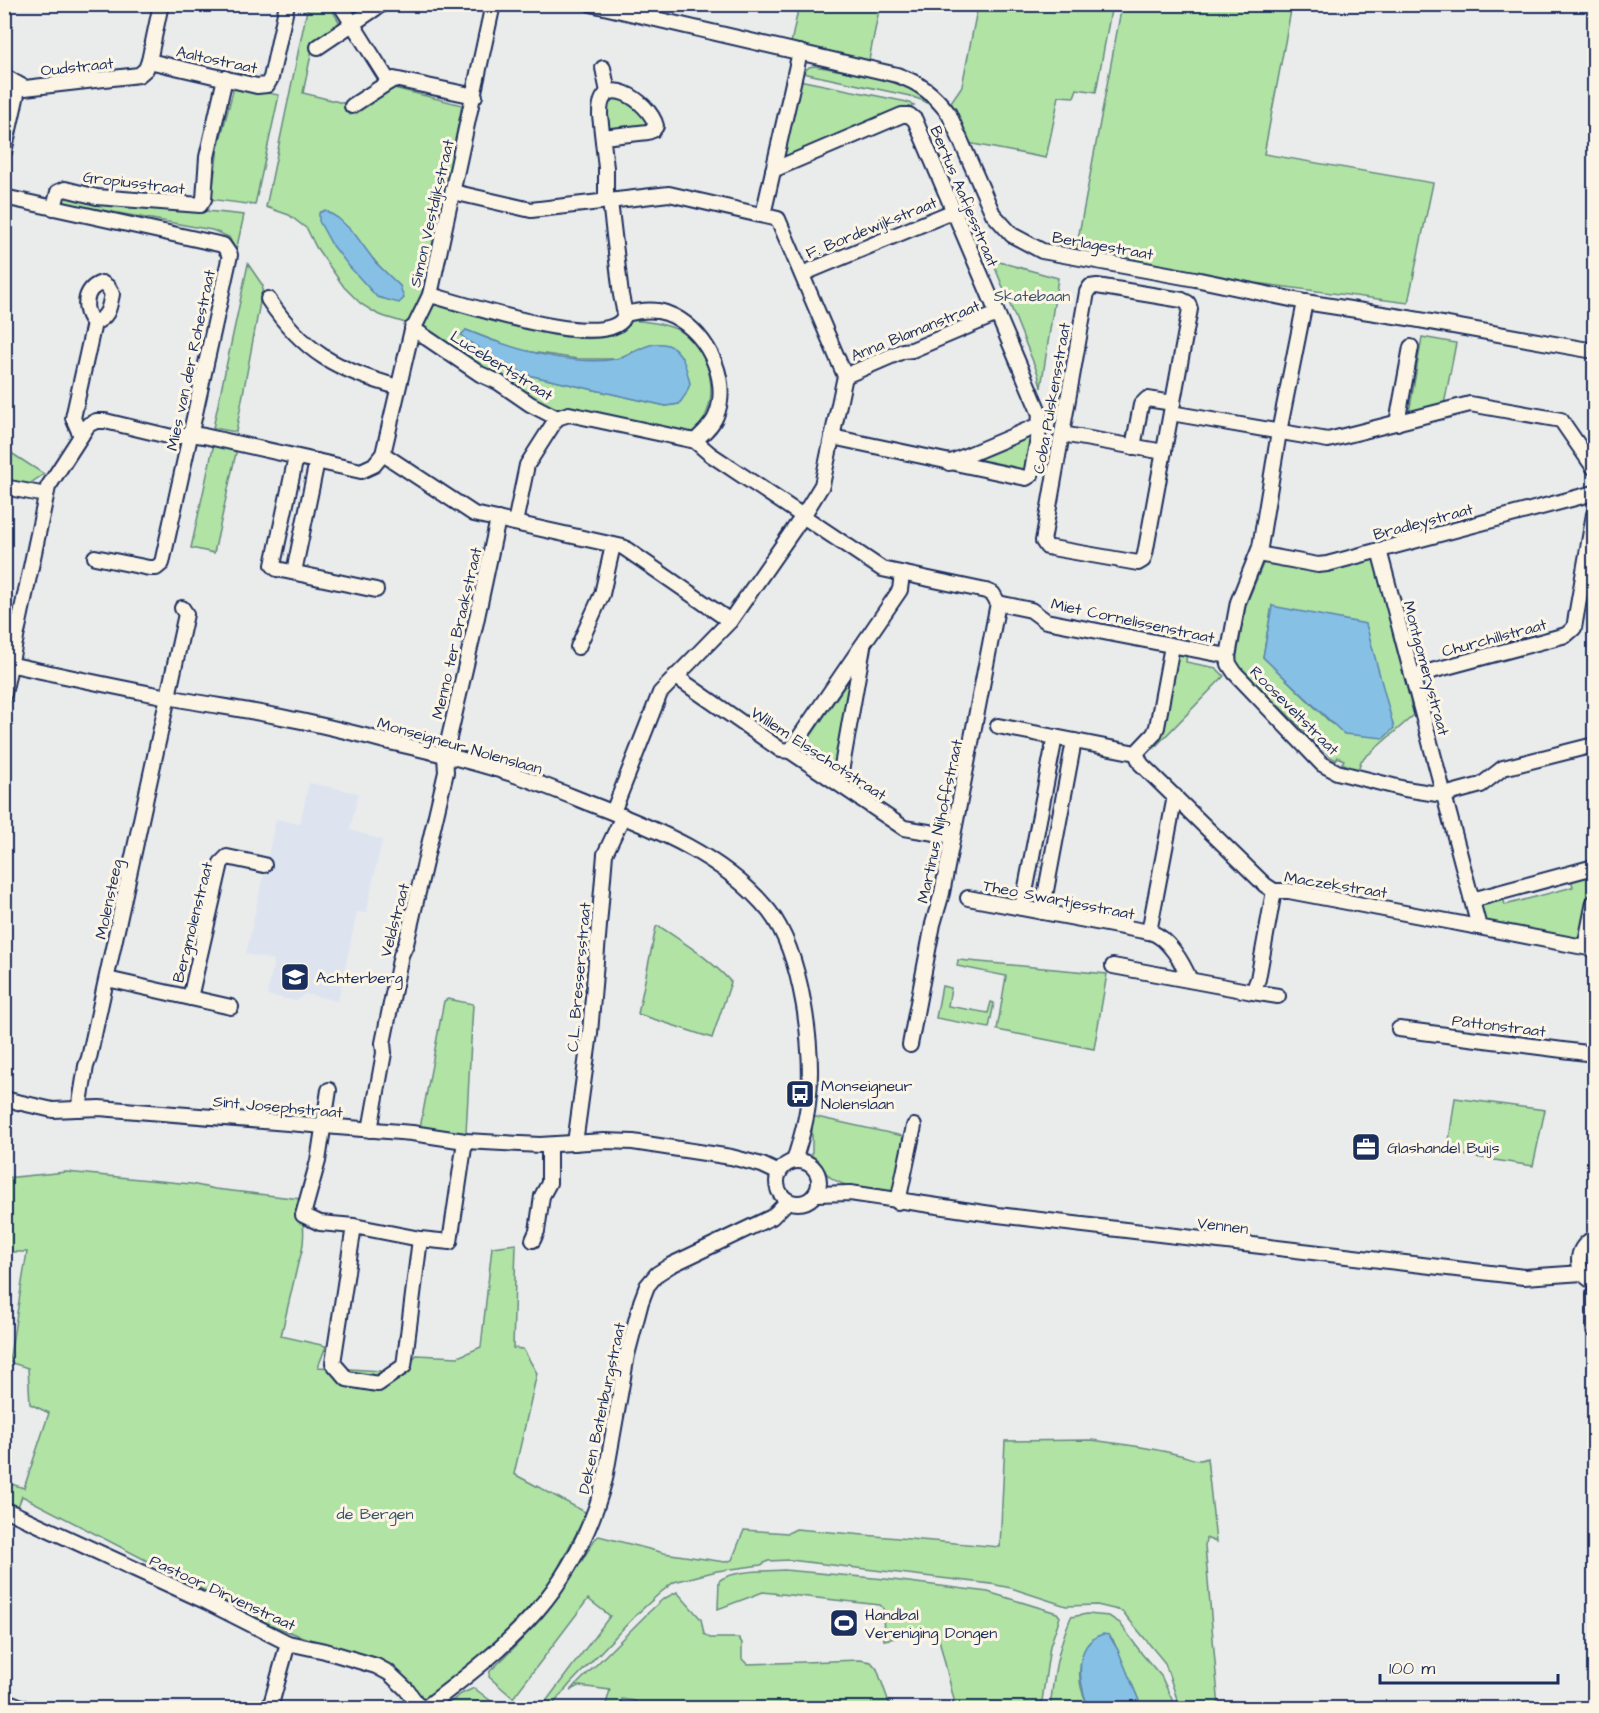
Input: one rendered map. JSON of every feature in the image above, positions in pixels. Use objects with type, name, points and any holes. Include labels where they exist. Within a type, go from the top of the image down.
[{"type":"street","points":[[149,61],[161,4]]},
{"type":"street","name":"Aaltostraat","points":[[149,61],[257,86],[267,85],[271,78],[287,4]]},
{"type":"street","points":[[340,4],[389,82]]},
{"type":"street","points":[[318,47],[382,4]]},
{"type":"street","name":"Simon Vestdijkstraat","points":[[383,454],[412,328],[430,295],[494,4]]},
{"type":"street","name":"Berlagestraat","points":[[591,4],[912,80],[930,92],[949,114],[993,214],[1003,227],[1026,244],[1057,255],[1195,279],[1305,302],[1594,351]]},
{"type":"street","points":[[763,215],[800,52]]},
{"type":"street","name":"Oudstraat","points":[[4,76],[25,88],[139,75],[146,69],[149,61]]},
{"type":"street","points":[[603,68],[608,92]]},
{"type":"street","name":"Gropiusstraat","points":[[54,208],[58,192],[65,189],[97,196],[200,205],[204,199],[207,157],[225,78]]},
{"type":"street","points":[[352,106],[394,79],[475,96]]},
{"type":"street","points":[[4,152],[19,85]]},
{"type":"street","points":[[430,295],[524,322],[564,328],[610,329],[618,326],[625,314],[608,201],[600,108],[602,100],[608,92],[616,91],[626,94],[640,102],[651,114],[656,126],[648,132],[603,137]]},
{"type":"street","name":"Bertus Aafjesstraat","points":[[773,170],[902,115],[909,115],[915,120],[1040,414],[1039,425]]},
{"type":"street","points":[[453,192],[531,210],[669,194],[778,219],[845,376]]},
{"type":"street","name":"Mies van der Rohestraat","points":[[4,197],[223,245],[230,255],[162,563],[156,568],[149,568],[95,557]]},
{"type":"street","name":"F. Bordewijkstraat","points":[[801,274],[954,211]]},
{"type":"street","name":"Coba Pulskensstraat","points":[[1164,452],[1143,560],[1131,563],[1047,547],[1043,537],[1087,292],[1090,287],[1097,286],[1182,300],[1188,303],[1190,309],[1172,408]]},
{"type":"street","points":[[268,299],[290,329],[319,355],[351,373],[398,387]]},
{"type":"street","points":[[1228,656],[1238,603],[1258,554],[1305,302]]},
{"type":"street","points":[[625,314],[640,310],[665,312],[682,322],[701,339],[714,358],[720,381],[720,401],[716,418],[695,441]]},
{"type":"street","name":"Anna Blamanstraat","points":[[845,376],[997,314]]},
{"type":"street","points":[[81,435],[73,418],[94,323]]},
{"type":"street","name":"Lucebertstraat","points":[[412,328],[480,374],[498,382],[530,404],[557,418],[569,414],[695,441],[710,454],[882,570],[902,574]]},
{"type":"street","points":[[1397,423],[1411,347]]},
{"type":"street","name":"C.L. Bressersstraat","points":[[575,1143],[589,1043],[605,854],[654,702],[675,676],[730,621],[803,516],[822,484],[845,376]]},
{"type":"street","points":[[1133,447],[1141,405],[1147,399],[1172,408],[1279,432],[1328,440],[1470,404],[1561,420],[1594,468]]},
{"type":"street","points":[[1062,434],[1164,452],[1172,408]]},
{"type":"street","points":[[514,523],[528,465],[557,418]]},
{"type":"street","points":[[4,694],[10,634],[48,487],[88,425],[96,421],[172,437],[191,435],[214,437],[361,471],[374,465],[383,454],[474,514],[623,547],[730,621]]},
{"type":"street","points":[[832,437],[949,463],[1039,425]]},
{"type":"street","name":"Coba Pulskensstraat","points":[[949,463],[1019,478],[1029,477],[1035,458],[1039,425]]},
{"type":"street","points":[[296,456],[273,565],[277,569],[376,590]]},
{"type":"street","points":[[294,572],[317,462]]},
{"type":"street","points":[[4,487],[46,495]]},
{"type":"street","name":"Bradleystraat","points":[[1258,554],[1318,565],[1594,493]]},
{"type":"street","name":"Churchillstraat","points":[[1413,676],[1566,635],[1574,628],[1594,514]]},
{"type":"street","name":"Menno ter Braakstraat","points":[[445,755],[498,519]]},
{"type":"street","points":[[578,647],[602,594],[613,544]]},
{"type":"street","name":"Montgomerystraat","points":[[1379,550],[1479,927]]},
{"type":"street","points":[[790,751],[900,590],[902,574]]},
{"type":"street","name":"Miet Cornelissenstraat","points":[[902,574],[986,591],[993,594],[998,603],[1031,610],[1046,621],[1228,656]]},
{"type":"street","name":"Martinus Nijhoffstraat","points":[[910,1045],[998,603]]},
{"type":"street","points":[[169,697],[186,614],[182,608]]},
{"type":"street","points":[[839,783],[864,643]]},
{"type":"street","points":[[998,726],[1136,753],[1154,734],[1157,727],[1172,646]]},
{"type":"street","name":"Rooseveltstraat","points":[[1228,656],[1229,664],[1235,673],[1322,764],[1337,772],[1405,789],[1444,795],[1480,785],[1503,768],[1594,745]]},
{"type":"street","name":"Monseigneur Nolenslaan","points":[[7,664],[291,719],[445,755],[520,776],[618,814],[686,844],[722,867],[759,900],[778,924],[796,969],[808,1041],[809,1102],[794,1161]]},
{"type":"street","name":"Willem Elsschotstraat","points":[[675,676],[782,750],[790,751],[904,828],[953,836]]},
{"type":"street","name":"Molensteeg","points":[[79,1109],[86,1066],[169,697]]},
{"type":"street","points":[[1022,908],[1055,737]]},
{"type":"street","points":[[1042,912],[1074,741]]},
{"type":"street","name":"Maczekstraat","points":[[1136,753],[1141,764],[1265,885],[1274,891],[1288,891],[1590,948],[1594,902]]},
{"type":"street","name":"Veldstraat","points":[[370,1130],[384,1053],[383,1043],[400,956],[406,944],[446,772],[445,755]]},
{"type":"street","name":"Theo Swartjesstraat","points":[[968,898],[1149,933],[1175,796]]},
{"type":"street","name":"Bergmolenstraat","points":[[190,998],[221,863],[226,857],[264,865]]},
{"type":"street","points":[[1472,900],[1594,867]]},
{"type":"street","points":[[1253,992],[1258,979],[1274,891]]},
{"type":"street","points":[[1149,933],[1156,934],[1181,959],[1190,980]]},
{"type":"street","points":[[1113,966],[1278,996]]},
{"type":"street","name":"Bergmolenstraat","points":[[107,980],[231,1007]]},
{"type":"street","name":"Pattonstraat","points":[[1399,1029],[1594,1054]]},
{"type":"street","points":[[329,1090],[318,1161],[303,1215],[320,1222],[450,1242],[465,1141]]},
{"type":"street","name":"Sint Josephstraat","points":[[4,1100],[53,1110],[99,1108],[412,1133],[465,1141],[549,1144],[633,1142],[754,1162],[779,1173]]},
{"type":"street","points":[[898,1202],[914,1126]]},
{"type":"street","name":"Monseigneur Nolenslaan","points":[[803,1132],[808,1163]]},
{"type":"street","points":[[532,1240],[537,1231],[542,1196],[549,1184],[549,1144]]},
{"type":"street","points":[[794,1161],[808,1163],[816,1170],[819,1178],[819,1186],[815,1194],[804,1202],[788,1201],[778,1190],[779,1173],[786,1164],[794,1161]]},
{"type":"street","name":"Vennen","points":[[819,1178],[850,1194]]},
{"type":"street","name":"Vennen","points":[[815,1194],[850,1194],[998,1215],[1524,1277],[1583,1273]]},
{"type":"street","name":"Deken Batenburgstraat","points":[[425,1708],[497,1652],[522,1628],[547,1600],[579,1548],[606,1479],[627,1355],[647,1286],[657,1274],[671,1265],[772,1217],[788,1201]]},
{"type":"street","points":[[354,1226],[333,1363],[347,1379],[378,1384],[404,1366],[420,1239]]},
{"type":"street","name":"Vennen","points":[[1545,1276],[1572,1262],[1585,1244],[1594,1238]]},
{"type":"street","points":[[1579,1255],[1580,1268],[1594,1283]]},
{"type":"street","points":[[1594,1294],[1594,1330]]},
{"type":"street","name":"Pastoor Dirvenstraat","points":[[4,1509],[207,1602],[288,1642],[376,1666],[389,1673],[420,1708]]},
{"type":"street","points":[[270,1708],[288,1642]]},
{"type":"street","points":[[4,1700],[24,1708]]},
{"type":"shaded area","points":[[309,783],[358,793],[350,830],[382,840],[366,913],[357,912],[338,1001],[305,994],[296,1001],[267,995],[274,960],[246,954],[276,819],[300,824]]},
{"type":"green space","points":[[308,5],[329,5],[340,23],[314,40],[303,93],[343,103],[350,115],[390,87],[462,105],[429,277],[409,324],[379,315],[361,304],[344,287],[316,247],[307,229],[289,215],[266,207]],"holes":[[[331,243],[366,251],[388,276],[400,286]]]},
{"type":"green space","points":[[799,5],[880,5],[869,60],[791,43]]},
{"type":"green space","points":[[978,5],[1112,5],[1096,92],[1077,89],[1074,97],[1059,96],[1046,158],[968,143],[951,102],[962,86]]},
{"type":"green space","points":[[1122,5],[1292,5],[1264,154],[1433,183],[1408,303],[1240,281],[1076,250]]},
{"type":"green space","points":[[815,66],[875,77],[906,86],[919,92],[937,110],[924,101],[910,96],[803,73],[809,67]]},
{"type":"green space","points":[[799,80],[907,102],[914,105],[784,158]]},
{"type":"green space","points":[[234,87],[279,95],[255,205],[208,199],[213,186],[218,148]]},
{"type":"green space","points":[[620,97],[641,110],[649,126],[610,130],[606,124],[609,99]]},
{"type":"green space","points":[[66,196],[244,215],[236,251],[229,237],[212,230],[63,203]]},
{"type":"green space","name":"Skatebaan","points":[[992,260],[1058,278],[1041,388],[1038,374]]},
{"type":"green space","points":[[248,264],[263,286],[236,432],[213,428]]},
{"type":"green space","points":[[444,304],[528,330],[575,338],[613,335],[630,320],[671,327],[684,333],[694,342],[708,368],[711,398],[707,412],[690,434],[598,419],[545,404],[498,380],[422,331],[433,305]],"holes":[[[466,330],[518,350],[578,359],[617,359],[640,348],[681,356],[690,384],[679,404],[666,406],[528,375],[509,367],[466,340]]]},
{"type":"green space","points":[[1422,337],[1456,343],[1444,405],[1409,413]]},
{"type":"green space","points":[[1026,435],[1033,435],[1026,470],[1022,473],[976,461],[985,452],[987,455],[1026,438]]},
{"type":"green space","points":[[214,443],[237,448],[214,553],[191,548]]},
{"type":"green space","points":[[5,449],[44,474],[29,484],[5,479]]},
{"type":"green space","points":[[1369,560],[1373,560],[1376,564],[1396,631],[1392,631],[1414,715],[1361,761],[1358,770],[1342,763],[1344,760],[1338,757],[1336,760],[1332,758],[1238,666],[1236,660],[1246,605],[1263,564],[1269,562],[1329,569],[1330,572]],"holes":[[[1272,606],[1333,725],[1263,657]]]},
{"type":"green space","points":[[1178,653],[1187,653],[1186,662],[1216,668],[1224,676],[1153,749],[1150,745],[1175,656]]},
{"type":"green space","points":[[851,672],[855,675],[837,768],[830,772],[802,749],[804,741],[806,743],[851,677],[849,674]]},
{"type":"green space","points":[[1586,875],[1593,883],[1584,934],[1576,940],[1486,922],[1481,916],[1483,904],[1503,897],[1505,905],[1573,887],[1571,878]]},
{"type":"green space","points":[[659,926],[706,959],[731,982],[712,1038],[638,1014],[656,927]]},
{"type":"green space","points":[[958,960],[1107,974],[1094,1049],[997,1030],[1006,976],[957,966]]},
{"type":"green space","points":[[942,986],[951,988],[948,1006],[988,1013],[991,1002],[994,1003],[989,1028],[936,1018]]},
{"type":"green space","points":[[448,999],[473,1004],[466,1133],[420,1128],[444,1001]]},
{"type":"green space","points":[[1455,1098],[1545,1110],[1533,1166],[1450,1153],[1449,1140]]},
{"type":"green space","points":[[812,1116],[903,1136],[894,1194],[851,1187],[830,1177],[812,1156]]},
{"type":"green space","name":"de Bergen","points":[[66,1172],[191,1184],[301,1199],[303,1248],[281,1336],[326,1346],[318,1367],[397,1372],[410,1366],[416,1355],[458,1357],[481,1347],[492,1247],[516,1244],[513,1348],[523,1349],[537,1373],[514,1474],[587,1513],[549,1585],[493,1647],[422,1704],[399,1673],[271,1625],[22,1496],[18,1507],[5,1501],[5,1482],[24,1488],[49,1413],[30,1404],[28,1368],[9,1362],[27,1252],[5,1252],[5,1178]]},
{"type":"green space","points":[[1091,1440],[1158,1450],[1197,1460],[1207,1458],[1216,1542],[1206,1538],[1205,1546],[1219,1708],[1180,1708],[1165,1663],[1122,1611],[1097,1605],[1066,1606],[991,1584],[790,1560],[768,1561],[761,1565],[717,1571],[674,1582],[637,1614],[550,1708],[541,1708],[610,1616],[588,1599],[513,1698],[489,1677],[490,1671],[548,1609],[599,1536],[664,1553],[725,1562],[732,1560],[744,1530],[788,1533],[796,1529],[1000,1547],[1005,1441]]},
{"type":"green space","points":[[784,1570],[885,1579],[988,1592],[1057,1613],[1060,1617],[1050,1646],[1041,1708],[956,1708],[938,1635],[934,1632],[927,1632],[884,1640],[883,1608],[880,1605],[763,1592],[718,1609],[719,1581],[725,1577],[750,1572]]},
{"type":"green space","points":[[677,1592],[701,1619],[704,1634],[710,1638],[739,1638],[742,1643],[742,1659],[747,1664],[860,1660],[871,1662],[877,1669],[891,1708],[635,1708],[635,1701],[622,1699],[620,1708],[605,1708],[610,1690],[579,1686],[570,1691],[663,1599]]},
{"type":"green space","points":[[1087,1614],[1109,1616],[1120,1623],[1161,1676],[1176,1708],[1142,1708],[1113,1640],[1109,1635],[1101,1635],[1089,1643],[1080,1666],[1082,1692],[1089,1708],[1050,1708],[1057,1662],[1066,1629],[1071,1617]]},
{"type":"green space","points":[[474,1688],[500,1708],[443,1708],[461,1694]]},
{"type":"water","points":[[325,210],[338,218],[354,233],[376,263],[400,286],[404,298],[399,303],[377,297],[348,265],[331,243],[319,221],[319,213]]},
{"type":"water","points":[[466,330],[519,349],[579,360],[615,359],[653,344],[668,345],[681,356],[690,384],[679,404],[666,406],[528,375],[509,367],[466,340],[461,335]]},
{"type":"water","points":[[1272,606],[1366,624],[1394,728],[1384,738],[1344,734],[1263,657]]},
{"type":"water","points":[[1103,1634],[1109,1635],[1118,1650],[1142,1708],[1089,1708],[1082,1686],[1080,1665],[1086,1646]]},
{"type":"place","name":"Achterberg","points":[[295,977]]},
{"type":"place","name":"Monseigneur Nolenslaan","points":[[800,1094]]},
{"type":"place","name":"Glashandel Buijs","points":[[1366,1147]]},
{"type":"place","name":"Handbal Vereniging Dongen","points":[[844,1623]]}]
